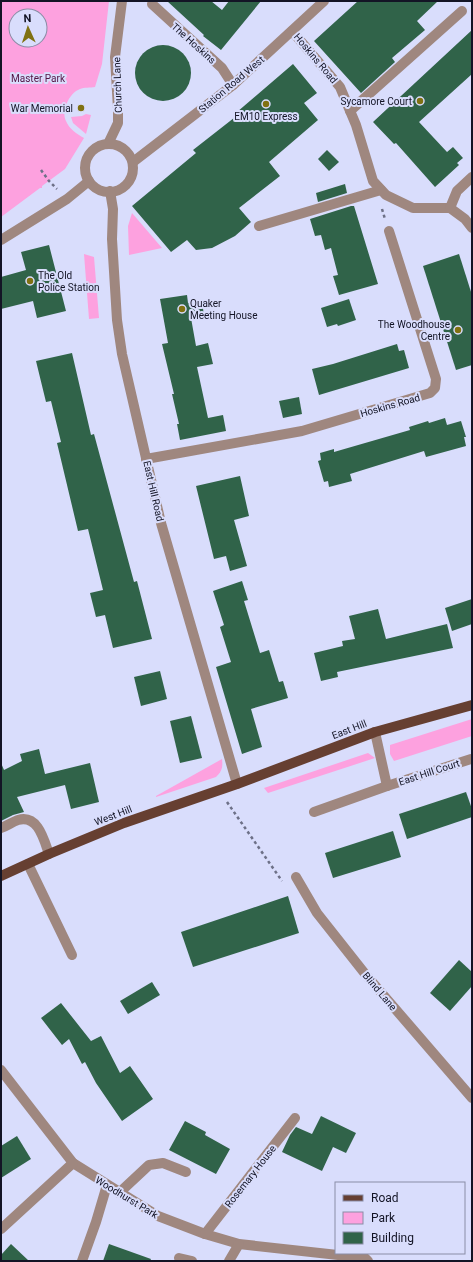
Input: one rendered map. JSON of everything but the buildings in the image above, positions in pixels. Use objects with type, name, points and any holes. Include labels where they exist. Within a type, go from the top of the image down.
[{"type":"main road","name":"East Hill","points":[[237,784],[375,732],[472,704]]},
{"type":"main road","name":"West Hill","points":[[1,876],[49,854],[124,823],[237,784]]},
{"type":"street","name":"Church Lane","points":[[108,144],[118,123],[115,57],[122,1]]},
{"type":"street","name":"Station Road West","points":[[132,162],[233,84],[324,1]]},
{"type":"street","name":"The Hoskins","points":[[152,4],[222,68],[233,84]]},
{"type":"street","points":[[350,111],[462,10]]},
{"type":"street","name":"Hoskins Road","points":[[292,30],[340,87],[356,125],[372,181],[384,193],[413,208],[450,208]]},
{"type":"street","points":[[108,144],[121,146],[130,156],[133,169],[129,182],[124,187],[110,192],[95,187],[89,181],[86,173],[88,157],[100,146],[108,144]]},
{"type":"street","points":[[472,177],[457,191],[450,208],[465,219],[472,228]]},
{"type":"street","points":[[1,240],[67,199],[89,181]]},
{"type":"street","name":"East Hill Road","points":[[110,192],[114,209],[112,239],[117,320],[122,354],[161,523],[237,784]]},
{"type":"street","points":[[259,226],[384,193]]},
{"type":"street","name":"Hoskins Road","points":[[146,459],[302,431],[430,393],[435,388],[436,378],[389,231]]},
{"type":"street","name":"East Hill Court","points":[[375,732],[387,786]]},
{"type":"street","name":"East Hill Court","points":[[314,812],[387,786],[471,759]]},
{"type":"street","points":[[1,828],[19,820],[29,820],[37,825],[49,854]]},
{"type":"street","points":[[28,864],[72,955]]},
{"type":"street","name":"Blind Lane","points":[[296,877],[317,913],[366,975],[472,1098]]},
{"type":"street","name":"Woodhurst Park","points":[[1,1070],[73,1164],[158,1216],[205,1234],[239,1244],[365,1258],[368,1261]]},
{"type":"street","name":"Rosemary House","points":[[205,1234],[295,1118]]},
{"type":"street","points":[[119,1193],[149,1165],[163,1163],[186,1172]]},
{"type":"street","points":[[1,1229],[73,1164]]},
{"type":"street","points":[[82,1261],[107,1186]]},
{"type":"street","points":[[229,1261],[239,1244]]},
{"type":"street","points":[[179,1258],[192,1261]]},
{"type":"path","points":[[41,170],[48,181],[67,199]]},
{"type":"path","points":[[384,193],[382,209],[389,231]]},
{"type":"green space","name":"Master Park","points":[[1,1],[109,1],[102,64],[95,87],[83,88],[76,91],[69,98],[65,108],[67,124],[84,138],[65,169],[42,186],[42,188],[1,217]]},
{"type":"green space","points":[[86,114],[91,115],[86,134],[73,123],[71,117]]},
{"type":"green space","points":[[132,213],[162,248],[129,255],[128,226]]},
{"type":"green space","points":[[84,254],[94,257],[99,318],[89,319]]},
{"type":"green space","points":[[472,719],[472,736],[394,761],[390,754],[390,745]]},
{"type":"green space","points":[[368,753],[375,758],[268,793],[264,788]]},
{"type":"green space","points":[[222,759],[222,769],[216,777],[156,797],[156,796]]},
{"type":"place","name":"Sycamore Court","points":[[420,101]]},
{"type":"place","name":"EM10 Express","points":[[266,104]]},
{"type":"place","name":"War Memorial","points":[[81,108]]},
{"type":"place","name":"The Old Police Station","points":[[30,281]]},
{"type":"place","name":"Quaker Meeting House","points":[[182,309]]},
{"type":"place","name":"The Woodhouse Centre","points":[[458,330]]}]
